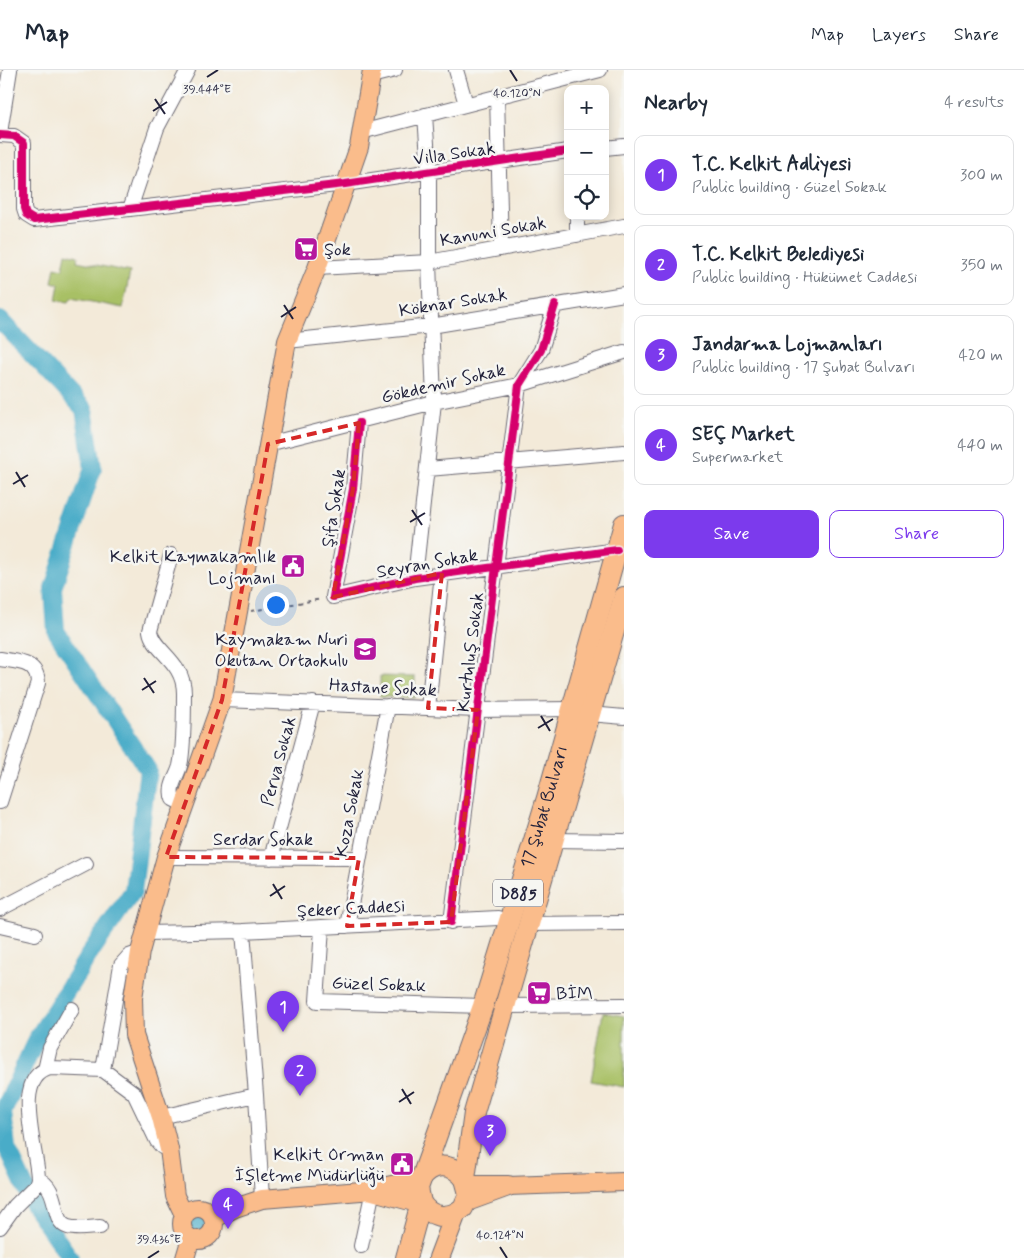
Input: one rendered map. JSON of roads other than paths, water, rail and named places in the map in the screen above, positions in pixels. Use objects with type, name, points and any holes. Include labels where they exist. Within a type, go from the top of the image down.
[{"type":"highway","name":"17 Şubat Bulvarı","points":[[440,1258],[464,1195],[474,1113],[553,840],[624,524]]},
{"type":"highway","name":"17 Şubat Bulvarı","points":[[406,1258],[421,1203],[418,1188],[420,1180],[483,1006],[581,711],[624,597]]},
{"type":"highway","points":[[373,1190],[420,1180],[426,1173],[440,1166],[455,1169],[464,1195]]},
{"type":"highway","points":[[373,1190],[421,1203],[425,1209],[436,1216],[443,1217],[464,1195],[508,1191]]},
{"type":"main road","points":[[184,1215],[175,1196],[169,1149],[161,1117],[134,1035],[133,998],[140,952],[166,857],[183,804],[222,700],[287,341],[317,268],[359,147],[372,73]]},
{"type":"main road","points":[[508,1191],[624,1182]]},
{"type":"main road","points":[[213,1219],[235,1208],[262,1199],[373,1190]]},
{"type":"main road","points":[[185,1258],[196,1239],[210,1234],[213,1219],[207,1210],[197,1207],[184,1215],[181,1225],[196,1239]]},
{"type":"main road","points":[[193,1258],[196,1239]]},
{"type":"street","points":[[0,134],[10,70]]},
{"type":"street","points":[[130,209],[157,128],[188,70]]},
{"type":"street","points":[[372,73],[395,70]]},
{"type":"street","points":[[456,70],[466,104]]},
{"type":"street","points":[[361,132],[466,104],[576,78],[600,70]]},
{"type":"street","points":[[498,96],[501,249]]},
{"type":"street","points":[[415,578],[434,402],[429,262],[429,172],[425,115]]},
{"type":"street","name":"Villa Sokak","points":[[0,134],[14,136],[24,143],[24,209],[30,218],[39,220],[345,184],[564,153]]},
{"type":"street","points":[[609,148],[624,146]]},
{"type":"street","points":[[577,220],[577,234]]},
{"type":"street","name":"Kanuni Sokak","points":[[317,268],[429,262],[624,226]]},
{"type":"street","name":"Köknar Sokak","points":[[287,341],[431,326],[624,294]]},
{"type":"street","name":"Kurtuluş Sokak","points":[[451,922],[519,385],[542,350],[556,305]]},
{"type":"street","name":"Gökdemir Sokak","points":[[268,444],[359,423],[434,402],[519,385],[624,352]]},
{"type":"street","name":"Şifa Sokak","points":[[333,597],[353,489],[359,423]]},
{"type":"street","points":[[428,469],[510,460],[624,452]]},
{"type":"street","name":"Seyran Sokak","points":[[333,597],[442,573],[617,550]]},
{"type":"street","points":[[171,555],[150,631],[154,641],[176,666],[184,691],[181,757],[171,789],[173,798],[183,804]]},
{"type":"street","points":[[428,708],[442,573]]},
{"type":"street","points":[[0,659],[27,663],[32,666],[38,677],[38,683],[0,802]]},
{"type":"street","name":"Hastane Sokak","points":[[222,700],[260,696],[428,708],[581,711],[624,717]]},
{"type":"street","name":"Perva Sokak","points":[[271,858],[320,700]]},
{"type":"street","name":"Koza Sokak","points":[[347,926],[388,706]]},
{"type":"street","points":[[553,840],[624,841]]},
{"type":"street","name":"Serdar Sokak","points":[[166,857],[359,858]]},
{"type":"street","points":[[0,909],[86,864]]},
{"type":"street","name":"Şeker Caddesi","points":[[146,933],[322,928],[498,918]]},
{"type":"street","points":[[529,924],[624,923]]},
{"type":"street","points":[[0,926],[35,934]]},
{"type":"street","name":"Güzel Sokak","points":[[322,928],[317,1001],[483,1006]]},
{"type":"street","points":[[243,931],[262,1199]]},
{"type":"street","points":[[102,1070],[121,965],[129,956],[140,952]]},
{"type":"street","points":[[504,1006],[624,1005]]},
{"type":"street","points":[[0,1227],[15,1206],[37,1182],[28,1107],[32,1086],[45,1070],[50,1048],[72,1009]]},
{"type":"street","points":[[45,1070],[102,1070],[134,1093],[156,1141],[162,1147],[169,1149]]},
{"type":"street","points":[[161,1117],[256,1095]]},
{"type":"street","points":[[37,1182],[50,1188],[59,1219],[64,1225],[71,1228],[100,1227]]},
{"type":"street","points":[[361,1246],[373,1190]]},
{"type":"water","points":[[194,1214],[202,1214],[208,1220],[208,1228],[202,1234],[194,1234],[188,1228],[188,1220]]},
{"type":"waterway","points":[[0,320],[84,409],[93,468],[53,588],[56,631],[148,770],[133,891],[92,950],[36,1040],[3,1112],[7,1148],[34,1206],[70,1258]]},
{"type":"place","name":"Şok","points":[[306,249]]},
{"type":"place","name":"Kelkit Kaymakamlık Lojmanı","points":[[293,566]]},
{"type":"place","name":"Kaymakam Nuri Okutan Ortaokulu","points":[[365,649]]},
{"type":"place","name":"BİM","points":[[539,993]]},
{"type":"place","name":"T.C. Kelkit Adliyesi","points":[[283,1032]]},
{"type":"place","name":"T.C. Kelkit Belediyesi","points":[[300,1096]]},
{"type":"place","name":"Jandarma Lojmanları","points":[[490,1156]]},
{"type":"place","name":"Kelkit Orman İşletme Müdürlüğü","points":[[402,1164]]},
{"type":"place","name":"SEÇ Market","points":[[228,1229]]}]
